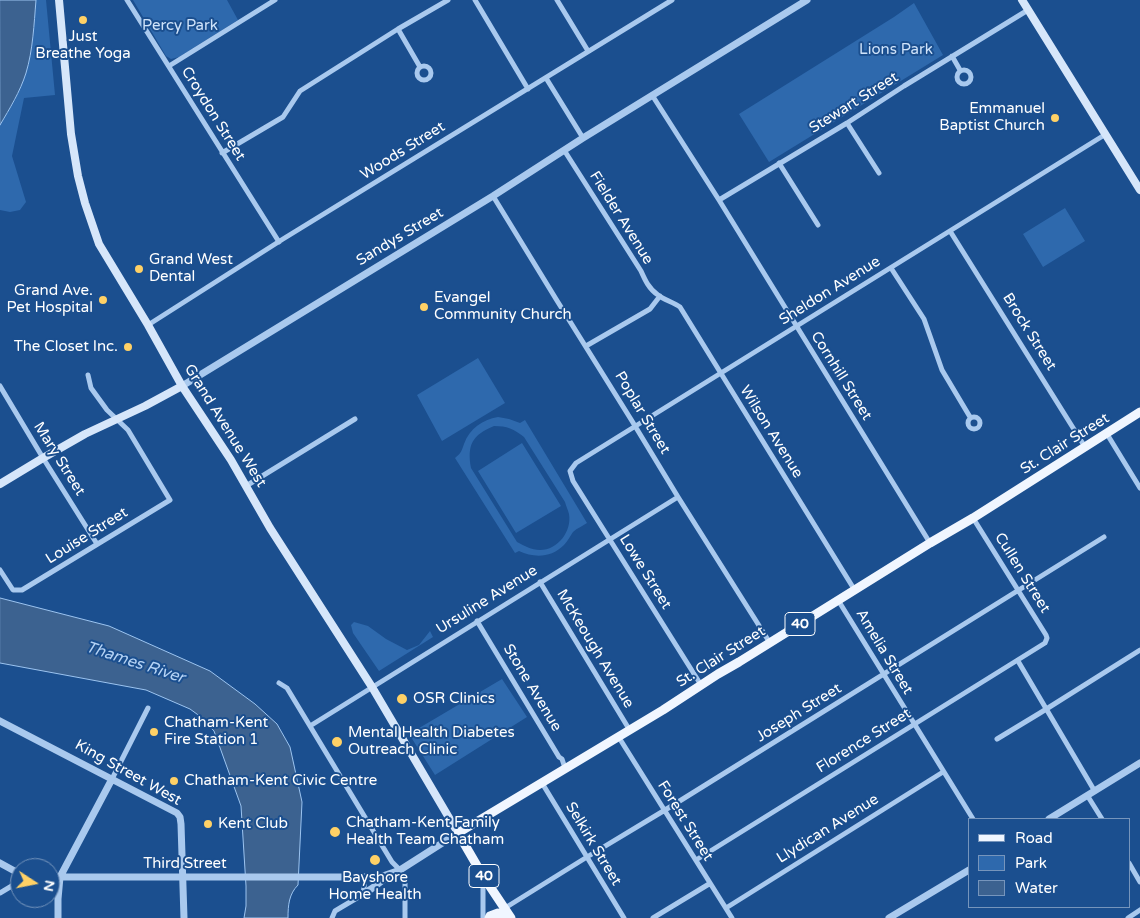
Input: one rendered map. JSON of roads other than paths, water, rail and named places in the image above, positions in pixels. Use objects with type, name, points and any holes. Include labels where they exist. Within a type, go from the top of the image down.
[{"type":"main road","name":"Grand Avenue West","points":[[59,0],[71,134],[78,176],[99,244],[182,386],[231,460],[270,528],[372,687],[458,833]]},
{"type":"main road","points":[[1022,0],[1140,190]]},
{"type":"main road","name":"Sandys Street","points":[[0,484],[85,434],[145,406],[182,386]]},
{"type":"main road","name":"St. Clair Street","points":[[458,833],[663,710],[854,589],[974,518],[1140,412]]},
{"type":"main road","name":"40","points":[[458,833],[510,918]]},
{"type":"main road","points":[[488,918],[498,913],[510,918]]},
{"type":"street","name":"Croydon Street","points":[[126,0],[279,242]]},
{"type":"street","points":[[169,66],[275,0]]},
{"type":"street","points":[[222,153],[283,117],[300,91],[448,0]]},
{"type":"street","points":[[475,0],[528,88]]},
{"type":"street","points":[[557,0],[588,52]]},
{"type":"street","name":"Woods Street","points":[[148,325],[672,0]]},
{"type":"street","name":"Sandys Street","points":[[182,386],[493,196],[583,138],[807,0]]},
{"type":"street","name":"Stewart Street","points":[[719,200],[1028,10]]},
{"type":"street","points":[[398,29],[420,67]]},
{"type":"street","points":[[952,56],[960,70]]},
{"type":"street","points":[[546,78],[583,138]]},
{"type":"street","name":"Cornhill Street","points":[[652,95],[719,200],[930,543]]},
{"type":"street","points":[[847,123],[879,173]]},
{"type":"street","name":"Sheldon Avenue","points":[[570,471],[576,463],[1106,134]]},
{"type":"street","name":"Fielder Avenue","points":[[564,150],[650,288],[660,296]]},
{"type":"street","points":[[779,163],[818,226]]},
{"type":"street","name":"Poplar Street","points":[[493,196],[678,497],[770,642]]},
{"type":"street","name":"Brock Street","points":[[950,231],[1085,447]]},
{"type":"street","points":[[892,268],[924,319],[942,370],[970,417]]},
{"type":"street","points":[[586,346],[650,309],[660,296]]},
{"type":"street","name":"Wilson Avenue","points":[[660,296],[680,307],[854,589]]},
{"type":"street","points":[[88,375],[91,388],[107,410],[117,419]]},
{"type":"street","name":"Mary Street","points":[[0,386],[98,544]]},
{"type":"street","name":"Louise Street","points":[[0,570],[11,588],[16,591],[22,590],[170,500],[128,430],[117,419]]},
{"type":"street","points":[[246,486],[355,419]]},
{"type":"street","points":[[1108,434],[1140,488]]},
{"type":"street","name":"Lowe Street","points":[[570,471],[573,481],[701,685]]},
{"type":"street","name":"Ursuline Avenue","points":[[310,726],[678,497]]},
{"type":"street","name":"Cullen Street","points":[[974,518],[1046,635],[1046,642]]},
{"type":"street","name":"Joseph Street","points":[[505,908],[1104,537]]},
{"type":"street","name":"McKeough Avenue","points":[[540,582],[629,729]]},
{"type":"street","name":"Amelia Street","points":[[838,600],[972,818]]},
{"type":"street","name":"Stone Avenue","points":[[477,621],[562,760],[565,768]]},
{"type":"street","name":"Florence Street","points":[[696,860],[1046,642]]},
{"type":"street","points":[[997,738],[1140,650]]},
{"type":"street","points":[[1018,661],[1091,793],[1102,818]]},
{"type":"street","points":[[279,683],[287,688],[392,862],[400,870],[405,882],[405,918]]},
{"type":"street","points":[[60,877],[148,708]]},
{"type":"street","name":"King Street West","points":[[0,721],[177,813],[181,824],[184,918]]},
{"type":"street","name":"Forest Street","points":[[618,736],[732,918]]},
{"type":"street","points":[[1051,818],[1140,763]]},
{"type":"street","name":"Llydican Avenue","points":[[726,908],[943,772]]},
{"type":"street","name":"Selkirk Street","points":[[542,783],[624,918]]},
{"type":"street","name":"St. Clair Street","points":[[390,874],[400,870],[458,833]]},
{"type":"street","points":[[1130,865],[1140,882]]},
{"type":"street","points":[[890,918],[968,871]]},
{"type":"street","points":[[332,918],[340,908],[374,887],[390,874]]},
{"type":"street","name":"Third Street","points":[[60,877],[365,878],[390,874]]},
{"type":"street","points":[[483,876],[483,918]]},
{"type":"street","points":[[362,895],[365,878]]},
{"type":"street","points":[[653,918],[709,884]]},
{"type":"street","points":[[1128,918],[1140,910]]},
{"type":"water","points":[[0,0],[36,0],[32,46],[26,73],[18,93],[0,125]]},
{"type":"water","name":"Thames River","points":[[0,598],[109,626],[210,671],[255,704],[277,724],[290,747],[302,802],[298,885],[290,900],[288,918],[244,918],[246,886],[241,806],[214,731],[201,717],[190,709],[146,690],[0,663]]},
{"type":"place","name":"Just Breathe Yoga","points":[[83,20]]},
{"type":"place","name":"Emmanuel Baptist Church","points":[[1055,118]]},
{"type":"place","name":"Grand West Dental","points":[[139,269]]},
{"type":"place","name":"Grand Ave. Pet Hospital","points":[[103,300]]},
{"type":"place","name":"Evangel Community Church","points":[[424,307]]},
{"type":"place","name":"The Closet Inc.","points":[[128,347]]},
{"type":"place","name":"OSR Clinics","points":[[402,699]]},
{"type":"place","name":"Chatham-Kent Fire Station 1","points":[[154,732]]},
{"type":"place","name":"Mental Health Diabetes Outreach Clinic","points":[[337,742]]},
{"type":"place","name":"Chatham-Kent Civic Centre","points":[[174,781]]},
{"type":"place","name":"Kent Club","points":[[208,824]]},
{"type":"place","name":"Chatham-Kent Family Health Team Chatham","points":[[335,832]]},
{"type":"place","name":"Bayshore Home Health","points":[[375,860]]},
{"type":"park label","name":"Percy Park","points":[[180,26]]},
{"type":"park label","name":"Lions Park","points":[[896,50]]}]
